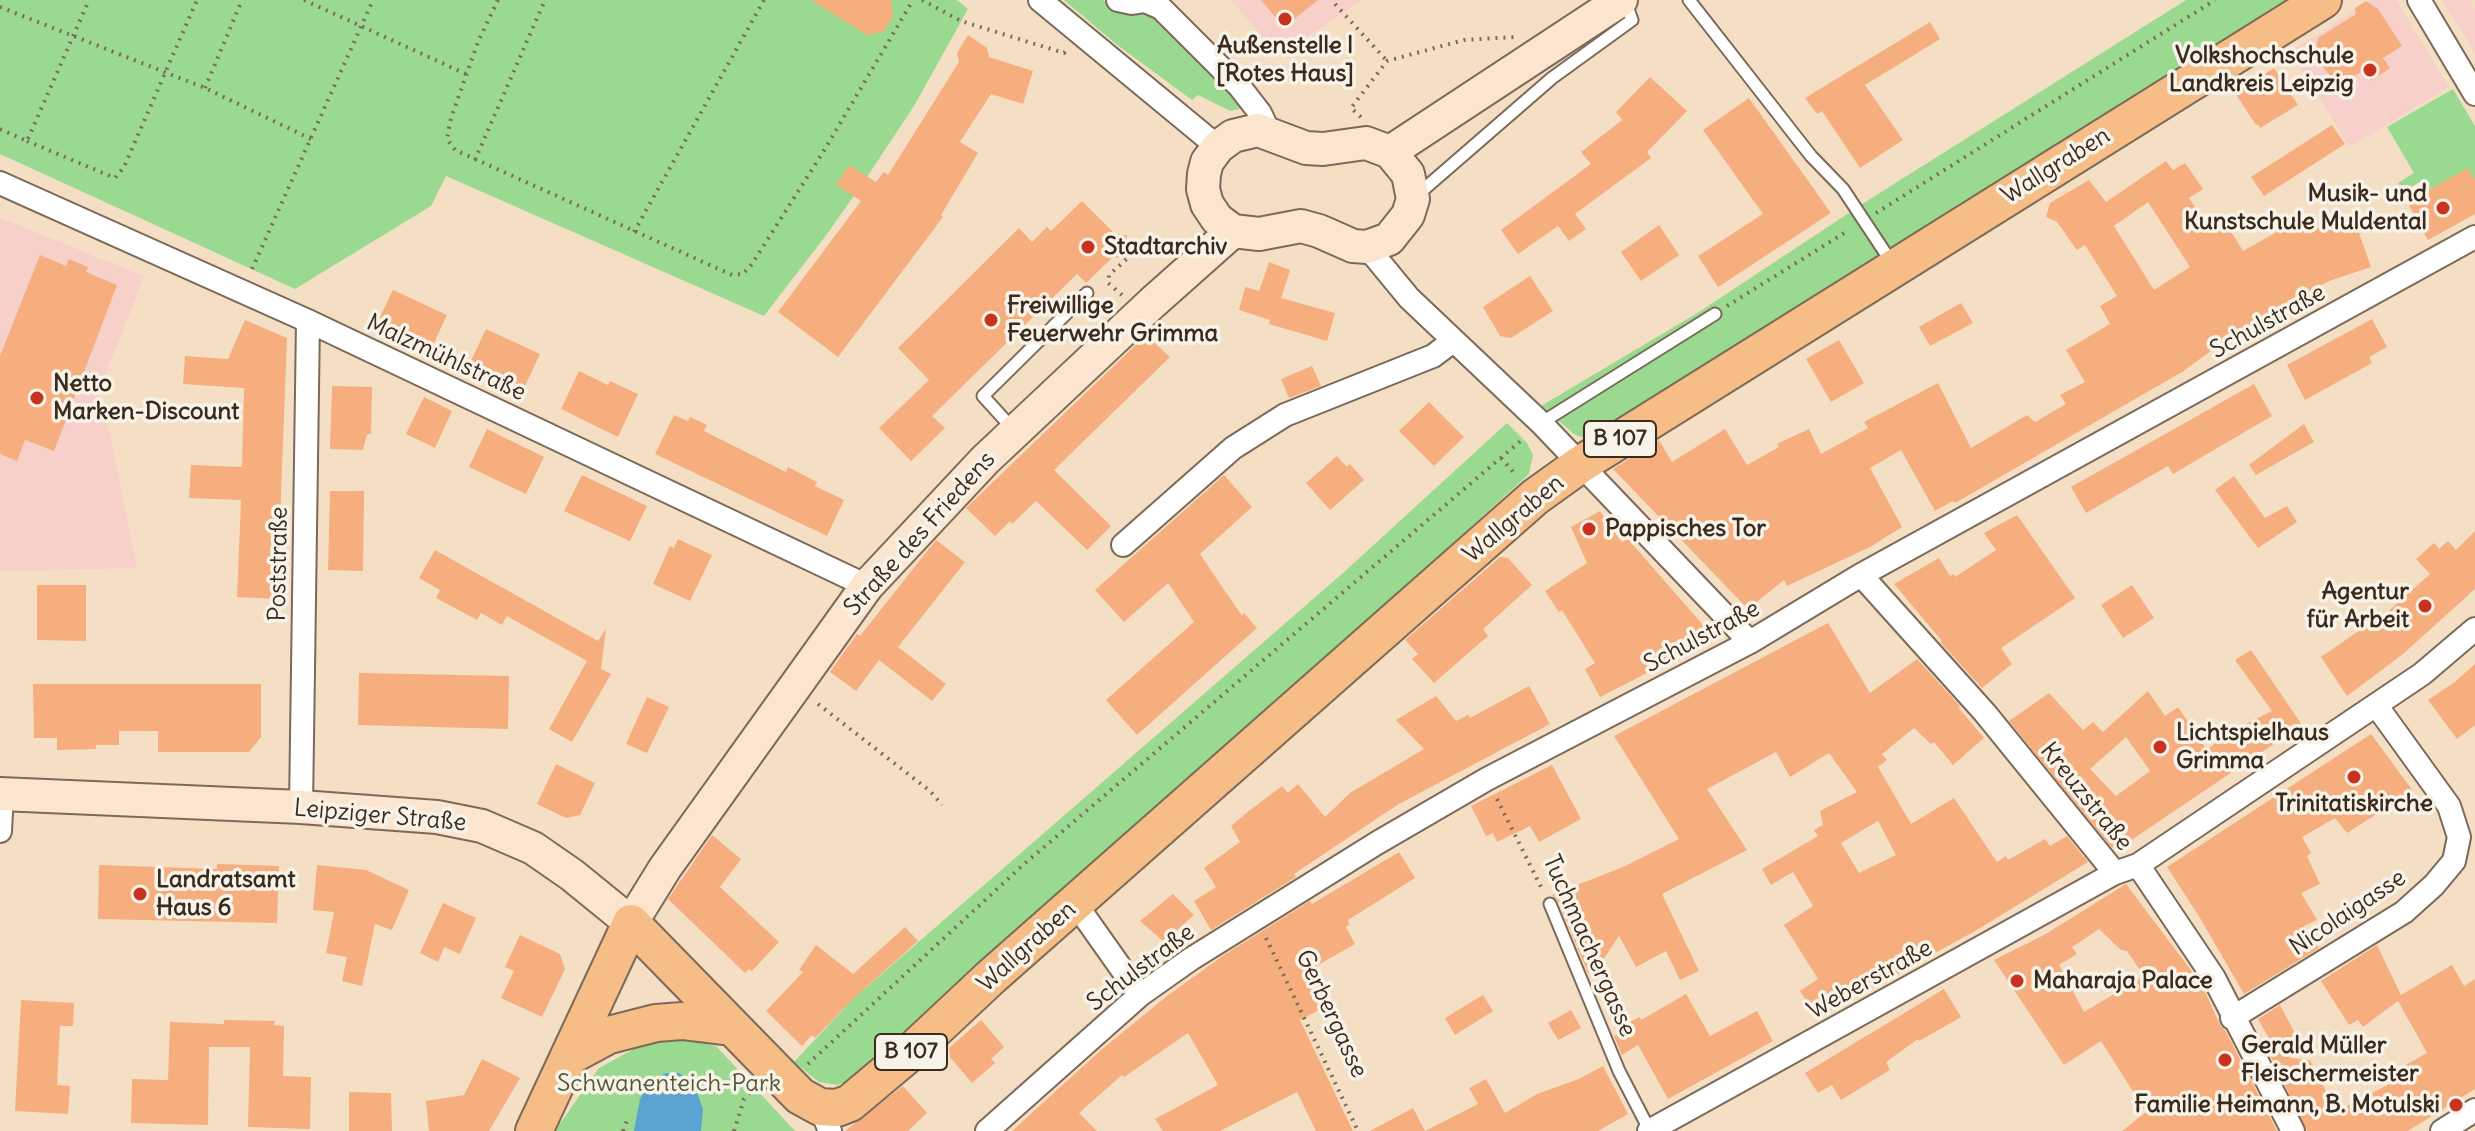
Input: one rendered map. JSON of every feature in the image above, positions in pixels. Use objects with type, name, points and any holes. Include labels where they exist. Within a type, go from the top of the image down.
[{"type":"main road","name":"Wallgraben","points":[[825,1119],[837,1108],[850,1103],[912,1051],[1535,497],[1581,464],[2323,0]]},
{"type":"main road","name":"Leipziger Straße","points":[[631,923],[779,1076],[825,1119]]},
{"type":"main road","points":[[534,1131],[631,923]]},
{"type":"main road","points":[[570,1056],[609,1035],[656,1023],[682,1021],[731,1027]]},
{"type":"street","points":[[1040,0],[1218,147]]},
{"type":"street","points":[[1118,0],[1132,3],[1145,1],[1161,8],[1239,86],[1260,113],[1269,132]]},
{"type":"street","points":[[1390,152],[1623,0]]},
{"type":"street","points":[[2419,0],[2475,94]]},
{"type":"street","points":[[1245,132],[1269,132],[1306,148],[1323,149],[1366,143],[1390,152],[1408,174],[1413,199],[1399,229],[1389,239],[1367,247],[1353,246],[1301,226],[1259,234],[1233,231],[1217,219],[1207,204],[1203,189],[1207,162],[1218,147],[1245,132]]},
{"type":"street","name":"Malzmühlstraße","points":[[0,183],[308,321],[867,586]]},
{"type":"street","name":"Straße des Friedens","points":[[631,923],[665,868],[867,586],[948,498],[1016,431],[1233,231]]},
{"type":"street","name":"Schulstraße","points":[[987,1131],[1140,995],[1191,959],[1377,843],[1487,779],[1750,642],[1861,575],[2475,237]]},
{"type":"street","points":[[1367,247],[1409,298],[1541,423],[1750,642]]},
{"type":"street","name":"Poststraße","points":[[301,807],[308,321]]},
{"type":"street","points":[[1123,545],[1233,448],[1285,415],[1433,356],[1453,341]]},
{"type":"street","name":"Kreuzstraße","points":[[1861,575],[1989,719],[2115,873],[2138,865],[2214,978],[2293,1131]]},
{"type":"street","points":[[2138,865],[2422,674],[2475,629]]},
{"type":"street","name":"Nicolaigasse","points":[[2232,1018],[2404,912],[2434,885],[2454,861],[2459,837],[2449,806],[2376,705]]},
{"type":"street","points":[[0,831],[1,794]]},
{"type":"street","name":"Leipziger Straße","points":[[1,794],[301,807],[437,817],[482,826],[533,848],[631,923]]},
{"type":"street","name":"Weberstraße","points":[[1649,1131],[2115,873]]},
{"type":"street","points":[[1075,903],[1140,995]]},
{"type":"street","points":[[2442,1131],[2475,1110]]},
{"type":"lane","points":[[1413,199],[1552,78],[1632,20],[1623,0]]},
{"type":"lane","points":[[1689,0],[1811,156],[1843,189],[1895,267]]},
{"type":"lane","points":[[1016,431],[983,396],[1087,293]]},
{"type":"lane","points":[[1541,423],[1715,314]]},
{"type":"lane","name":"Tuchmachergasse","points":[[1550,904],[1619,1071],[1649,1131]]},
{"type":"path","points":[[27,141],[89,0]]},
{"type":"path","points":[[0,129],[115,178],[124,167],[197,0]]},
{"type":"path","points":[[205,88],[242,0]]},
{"type":"path","points":[[304,0],[466,74]]},
{"type":"path","points":[[252,269],[373,0]]},
{"type":"path","points":[[498,0],[451,118],[447,139],[455,150],[732,275],[743,274],[752,264],[825,149],[913,0]]},
{"type":"path","points":[[475,160],[545,0]]},
{"type":"path","points":[[634,232],[764,0]]},
{"type":"path","points":[[922,0],[961,21],[1064,53],[1079,33]]},
{"type":"path","points":[[1715,314],[2215,0]]},
{"type":"path","points":[[1335,4],[1387,61]]},
{"type":"path","points":[[0,7],[205,88],[311,139]]},
{"type":"path","points":[[1369,126],[1351,108],[1387,61],[1464,40],[1520,36]]},
{"type":"path","points":[[1137,239],[1130,256],[1109,275],[1108,283],[1141,313]]},
{"type":"path","points":[[734,1131],[744,1099],[779,1076],[1541,423]]},
{"type":"path","points":[[1501,458],[1523,483]]},
{"type":"path","points":[[794,685],[930,791],[942,805]]},
{"type":"path","name":"Tuchmachergasse","points":[[1487,779],[1550,904]]},
{"type":"path","name":"Gerbergasse","points":[[1257,919],[1358,1131]]},
{"type":"path","points":[[623,1131],[628,1118]]},
{"type":"shaded area","points":[[1231,0],[1362,0],[1291,48],[1269,44]]},
{"type":"shaded area","name":"Volkshochschule Landkreis Leipzig","points":[[2371,0],[2396,0],[2449,87],[2350,147],[2290,52]]},
{"type":"shaded area","points":[[2442,0],[2470,0],[2475,9],[2475,53]]},
{"type":"shaded area","points":[[0,218],[144,276],[98,394],[109,430],[137,568],[0,571]]},
{"type":"green space","points":[[0,0],[957,0],[968,9],[914,106],[865,180],[764,316],[446,176],[431,206],[295,289],[0,154]]},
{"type":"green space","points":[[1064,0],[1103,0],[1118,12],[1126,14],[1152,11],[1232,92],[1240,109],[1230,111],[1198,95],[1192,100],[1116,44]]},
{"type":"green space","points":[[2186,0],[2294,0],[1596,437],[1583,438],[1574,434],[1541,406],[1699,312],[1867,201]]},
{"type":"green space","points":[[2453,89],[2475,126],[2475,180],[2426,192],[2419,182],[2403,192],[2398,183],[2414,173],[2387,127]]},
{"type":"green space","points":[[1507,423],[1527,443],[1533,455],[1529,474],[1347,639],[852,1079],[837,1085],[819,1082],[794,1062],[853,999],[1343,573]]},
{"type":"green space","name":"Schwanenteich-Park","points":[[662,1034],[716,1046],[795,1131],[555,1131],[599,1068]]},
{"type":"water","points":[[666,1073],[679,1073],[693,1082],[703,1109],[701,1131],[634,1131],[640,1099],[646,1088]]},
{"type":"building","points":[[811,0],[891,0],[893,16],[884,31],[867,35]]},
{"type":"building","name":"Außenstelle l [Rotes Haus]","points":[[1261,0],[1318,0],[1284,27]]},
{"type":"building","points":[[2366,1],[2378,9],[2402,46],[2383,58],[2390,68],[2371,81],[2364,70],[2338,86],[2315,56],[2318,38],[2356,14],[2355,8]]},
{"type":"building","points":[[1930,22],[1940,39],[1865,85],[1903,140],[1860,168],[1822,111],[1817,114],[1805,98]]},
{"type":"building","points":[[968,35],[987,48],[989,57],[1033,71],[1023,104],[991,94],[960,142],[978,153],[941,215],[943,217],[838,357],[778,312],[861,201],[836,185],[849,165],[876,182],[884,172],[888,175],[959,62],[957,53]]},
{"type":"building","points":[[2274,68],[2298,105],[2260,128],[2235,93]]},
{"type":"building","points":[[1650,77],[1687,111],[1647,152],[1651,158],[1575,214],[1586,229],[1569,241],[1558,226],[1518,254],[1501,230],[1591,164],[1581,152],[1622,120],[1616,112]]},
{"type":"building","points":[[1749,98],[1831,213],[1718,287],[1698,256],[1763,214],[1703,130]]},
{"type":"building","points":[[2332,125],[2345,144],[2264,196],[2251,177]]},
{"type":"building","points":[[2166,161],[2173,170],[2185,163],[2203,189],[2189,198],[2212,233],[2227,225],[2243,251],[2298,220],[2305,234],[2352,213],[2371,267],[2329,281],[2234,334],[2182,372],[1955,503],[1953,501],[1935,511],[1901,450],[1870,468],[1902,527],[1870,547],[1787,586],[1784,580],[1748,609],[1613,469],[1659,440],[1672,462],[1725,429],[1747,465],[1779,447],[1777,444],[1809,429],[1821,454],[1868,428],[1864,422],[1938,383],[1971,448],[2027,415],[2035,422],[2066,404],[2060,395],[2085,382],[2066,350],[2110,324],[2100,306],[2117,296],[2085,245],[2077,250],[2057,222],[2046,217],[2050,203],[2089,180],[2106,202]],"holes":[[[2148,202],[2190,267],[2154,290],[2114,226]]]},
{"type":"building","name":"Musik- und Kunstschule Muldental","points":[[2468,168],[2475,180],[2475,214],[2428,240],[2407,202]]},
{"type":"building","points":[[1082,201],[1115,234],[1127,235],[1125,258],[1113,257],[1086,283],[1077,274],[932,416],[945,428],[911,461],[879,428],[929,380],[898,348],[1019,228],[1032,242],[1047,227],[1051,231]]},
{"type":"building","points":[[1659,225],[1679,255],[1641,281],[1621,252]]},
{"type":"building","name":"Netto Marken-Discount","points":[[40,255],[66,266],[69,259],[88,267],[86,272],[117,285],[54,451],[25,440],[17,461],[0,454],[0,356]]},
{"type":"building","points":[[1269,262],[1290,270],[1281,298],[1335,313],[1327,341],[1269,324],[1270,320],[1239,310],[1245,287],[1259,291]]},
{"type":"building","points":[[1530,276],[1553,311],[1511,338],[1500,336],[1483,307]]},
{"type":"building","points":[[393,290],[447,315],[432,347],[378,321]]},
{"type":"building","points":[[1961,303],[1973,323],[1930,346],[1919,327]]},
{"type":"building","points":[[2372,319],[2387,347],[2369,357],[2372,363],[2305,400],[2287,365]]},
{"type":"building","points":[[245,320],[287,338],[277,599],[237,597],[241,500],[189,498],[191,465],[242,467],[244,388],[183,384],[185,356],[228,359]]},
{"type":"building","points":[[486,329],[540,354],[523,390],[469,365]]},
{"type":"building","points":[[1146,335],[1170,357],[1054,470],[1111,526],[1087,550],[1036,501],[995,536],[966,508]]},
{"type":"building","points":[[1839,340],[1864,383],[1831,402],[1806,359]]},
{"type":"building","points":[[1312,366],[1321,386],[1289,398],[1281,379]]},
{"type":"building","points":[[579,371],[608,385],[610,381],[638,394],[618,437],[561,409]]},
{"type":"building","points":[[2254,384],[2272,416],[2173,474],[2168,466],[2086,513],[2071,487]]},
{"type":"building","points":[[332,386],[372,387],[371,434],[367,434],[363,450],[330,449]]},
{"type":"building","points":[[424,397],[452,411],[435,448],[406,434]]},
{"type":"building","points":[[1429,402],[1464,437],[1434,466],[1399,431]]},
{"type":"building","points":[[674,415],[688,421],[690,417],[707,425],[704,431],[786,472],[788,467],[817,482],[815,486],[844,500],[827,536],[655,454]]},
{"type":"building","points":[[2304,424],[2314,442],[2256,475],[2249,465]]},
{"type":"building","points":[[487,429],[544,457],[526,494],[469,467]]},
{"type":"building","points":[[1337,456],[1347,467],[1350,464],[1364,480],[1330,510],[1306,483]]},
{"type":"building","points":[[582,475],[647,506],[630,541],[564,511]]},
{"type":"building","points":[[1224,475],[1252,507],[1200,554],[1242,616],[1244,613],[1257,628],[1137,735],[1106,700],[1194,622],[1168,583],[1124,622],[1095,590]]},
{"type":"building","points":[[2234,476],[2265,518],[2287,506],[2297,522],[2258,548],[2215,490]]},
{"type":"building","points":[[330,491],[364,491],[363,571],[328,570]]},
{"type":"building","points":[[1600,511],[1622,542],[1628,539],[1710,633],[1708,642],[1600,697],[1585,669],[1595,663],[1562,610],[1559,612],[1545,591],[1587,563],[1571,527]]},
{"type":"building","points":[[2017,515],[2075,598],[2001,648],[2012,664],[1982,688],[1894,584],[1939,558],[1950,576],[1954,574],[1955,577],[1996,550],[1984,533]]},
{"type":"building","points":[[2475,531],[2475,589],[2403,654],[2347,696],[2321,657],[2373,621],[2375,623],[2430,574],[2416,559],[2434,543],[2439,549],[2448,541],[2456,550]]},
{"type":"building","points":[[678,539],[712,555],[690,601],[653,584],[670,546],[674,548]]},
{"type":"building","points":[[936,540],[965,562],[898,647],[946,684],[932,701],[879,660],[856,691],[830,672],[857,634],[860,636]]},
{"type":"building","points":[[435,550],[598,641],[606,629],[601,669],[611,674],[572,742],[549,729],[587,661],[507,616],[502,625],[481,613],[477,620],[436,598],[440,590],[419,578]]},
{"type":"building","points":[[1500,557],[1508,558],[1532,585],[1483,629],[1488,636],[1434,683],[1412,659],[1418,654],[1405,640]]},
{"type":"building","points":[[37,585],[86,585],[86,641],[37,640]]},
{"type":"building","points":[[2132,585],[2154,618],[2123,638],[2101,605]]},
{"type":"building","points":[[1828,623],[1870,693],[1917,659],[1984,738],[1953,765],[1934,742],[1931,744],[1914,728],[1882,754],[1887,760],[1878,767],[1911,824],[1954,798],[1997,862],[2006,856],[2008,860],[2045,839],[2050,846],[2067,836],[2088,862],[1975,931],[1817,1018],[1800,991],[1818,979],[1784,925],[1813,906],[1793,872],[1771,885],[1762,869],[1818,836],[1814,830],[1823,825],[1820,811],[1857,792],[1829,753],[1790,777],[1776,752],[1707,789],[1747,850],[1662,894],[1699,971],[1680,980],[1666,951],[1636,967],[1619,936],[1597,969],[1588,973],[1558,901],[1552,895],[1623,867],[1679,839],[1614,736]],"holes":[[[1878,821],[1896,855],[1859,873],[1841,843]]]},
{"type":"building","points":[[2251,650],[2302,725],[2118,849],[2115,846],[2112,848],[2009,721],[2049,693],[2083,730],[2093,722],[2103,732],[2148,691],[2165,716],[2178,707],[2207,750],[2219,740],[2221,744],[2248,723],[2272,711],[2235,660]],"holes":[[[2126,737],[2150,771],[2116,796],[2090,769]]]},
{"type":"building","points":[[2475,664],[2475,725],[2457,739],[2428,700]]},
{"type":"building","points":[[359,673],[509,676],[508,729],[358,725]]},
{"type":"building","points":[[33,684],[261,684],[261,737],[249,752],[158,752],[158,731],[119,731],[119,745],[57,750],[57,738],[34,738]]},
{"type":"building","points":[[1529,686],[1550,724],[1397,805],[1294,874],[1296,877],[1211,930],[1194,901],[1216,887],[1204,868],[1240,842],[1231,826],[1250,810],[1282,786],[1288,793],[1298,784],[1325,817],[1350,793],[1424,749],[1396,720],[1436,696],[1456,721],[1468,715],[1470,718]]},
{"type":"building","points":[[647,697],[669,707],[647,753],[626,744]]},
{"type":"building","points":[[2371,734],[2413,791],[2347,833],[2335,818],[2302,837],[2311,853],[2307,856],[2320,884],[2301,893],[2317,920],[2304,926],[2319,948],[2244,994],[2167,867]]},
{"type":"building","points":[[556,764],[595,783],[580,815],[566,818],[537,804]]},
{"type":"building","points":[[1552,765],[1581,819],[1539,842],[1530,826],[1497,842],[1493,833],[1486,836],[1471,806]]},
{"type":"building","points":[[712,835],[741,859],[720,887],[779,942],[752,971],[749,969],[745,973],[668,899]]},
{"type":"building","points":[[1399,852],[1415,878],[1348,920],[1346,927],[1355,944],[1304,973],[1321,1009],[1300,1020],[1353,1131],[1316,1131],[1297,1092],[1220,1131],[1163,1131],[1155,1119],[1218,1085],[1188,1033],[1124,1077],[1122,1075],[1079,1113],[1097,1131],[1012,1131],[1101,1050],[1167,996],[1224,955],[1310,901],[1312,904]]},
{"type":"building","points":[[217,864],[279,866],[277,923],[98,919],[99,865],[217,869]]},
{"type":"building","points":[[317,865],[366,870],[409,890],[392,930],[375,924],[362,986],[342,981],[347,957],[326,953],[334,912],[313,910]]},
{"type":"building","points":[[2126,884],[2202,985],[2277,1131],[2122,1131],[2146,1112],[2101,1041],[2064,1065],[1994,960],[2044,935]],"holes":[[[2099,929],[2121,950],[2127,951],[2144,976],[2084,1012],[2059,965],[2077,954],[2072,947]]]},
{"type":"building","points":[[1173,894],[1194,915],[1164,942],[1140,921]]},
{"type":"building","points":[[443,903],[476,918],[460,954],[444,947],[438,962],[420,953]]},
{"type":"building","points":[[905,927],[918,941],[815,1038],[812,1035],[802,1046],[766,1011],[803,972],[799,970],[816,945],[853,974]]},
{"type":"building","points":[[520,935],[560,954],[565,969],[542,1017],[501,998],[514,971],[505,967]]},
{"type":"building","points":[[2377,945],[2401,995],[2452,965],[2464,986],[2475,979],[2475,1089],[2408,1131],[2307,1131],[2266,1047],[2272,1043],[2258,1019],[2280,1005],[2304,1050],[2290,1058],[2310,1060],[2339,1116],[2341,1109],[2401,1078],[2404,1066],[2427,1053],[2398,1001],[2363,1027],[2358,1020],[2349,1025],[2321,981]]},
{"type":"building","points":[[1944,989],[1961,1017],[1918,1039],[1886,1062],[1890,1070],[1841,1100],[1832,1085],[1818,1093],[1805,1073]]},
{"type":"building","points":[[1686,994],[1710,1036],[1757,1011],[1773,1041],[1668,1099],[1638,1045],[1622,1055],[1614,1036],[1625,1030],[1622,1026],[1640,1017],[1641,1020]]},
{"type":"building","points":[[1483,995],[1493,1011],[1455,1035],[1445,1018]]},
{"type":"building","points":[[21,1000],[74,1003],[73,1026],[60,1026],[57,1085],[70,1086],[68,1114],[15,1111]]},
{"type":"building","points":[[1571,1010],[1581,1028],[1558,1040],[1548,1023]]},
{"type":"building","points":[[224,1020],[275,1021],[274,1025],[284,1026],[283,1076],[311,1077],[310,1129],[248,1127],[250,1047],[209,1047],[208,1125],[131,1123],[132,1079],[168,1080],[170,1022],[224,1024]]},
{"type":"building","points":[[981,1020],[1004,1047],[991,1059],[995,1063],[972,1083],[950,1057],[949,1048]]},
{"type":"building","points":[[482,1059],[520,1078],[489,1131],[429,1131],[426,1101],[464,1095]]},
{"type":"building","points":[[1603,1066],[1628,1114],[1598,1131],[1425,1131],[1478,1104],[1469,1088],[1486,1079],[1505,1113],[1537,1094],[1579,1079]]},
{"type":"building","points":[[903,1086],[927,1113],[908,1131],[845,1131]]},
{"type":"building","points":[[349,1092],[391,1093],[392,1131],[349,1131]]},
{"type":"building","points":[[1413,1108],[1425,1131],[1370,1131]]},
{"type":"place","name":"Außenstelle l [Rotes Haus]","points":[[1285,19]]},
{"type":"place","name":"Volkshochschule Landkreis Leipzig","points":[[2370,70]]},
{"type":"place","name":"Musik- und Kunstschule Muldental","points":[[2443,208]]},
{"type":"place","name":"Stadtarchiv","points":[[1088,247]]},
{"type":"place","name":"Freiwillige Feuerwehr Grimma","points":[[991,320]]},
{"type":"place","name":"Netto Marken-Discount","points":[[37,398]]},
{"type":"place","name":"Pappisches Tor","points":[[1589,529]]},
{"type":"place","name":"Agentur für Arbeit","points":[[2425,606]]},
{"type":"place","name":"Lichtspielhaus Grimma","points":[[2160,747]]},
{"type":"place","name":"Trinitatiskirche","points":[[2354,777]]},
{"type":"place","name":"Landratsamt Haus 6","points":[[140,894]]},
{"type":"place","name":"Maharaja Palace","points":[[2017,981]]},
{"type":"place","name":"Gerald Müller Fleischermeister","points":[[2225,1060]]},
{"type":"place","name":"Familie Heimann, B. Motulski","points":[[2456,1105]]}]
